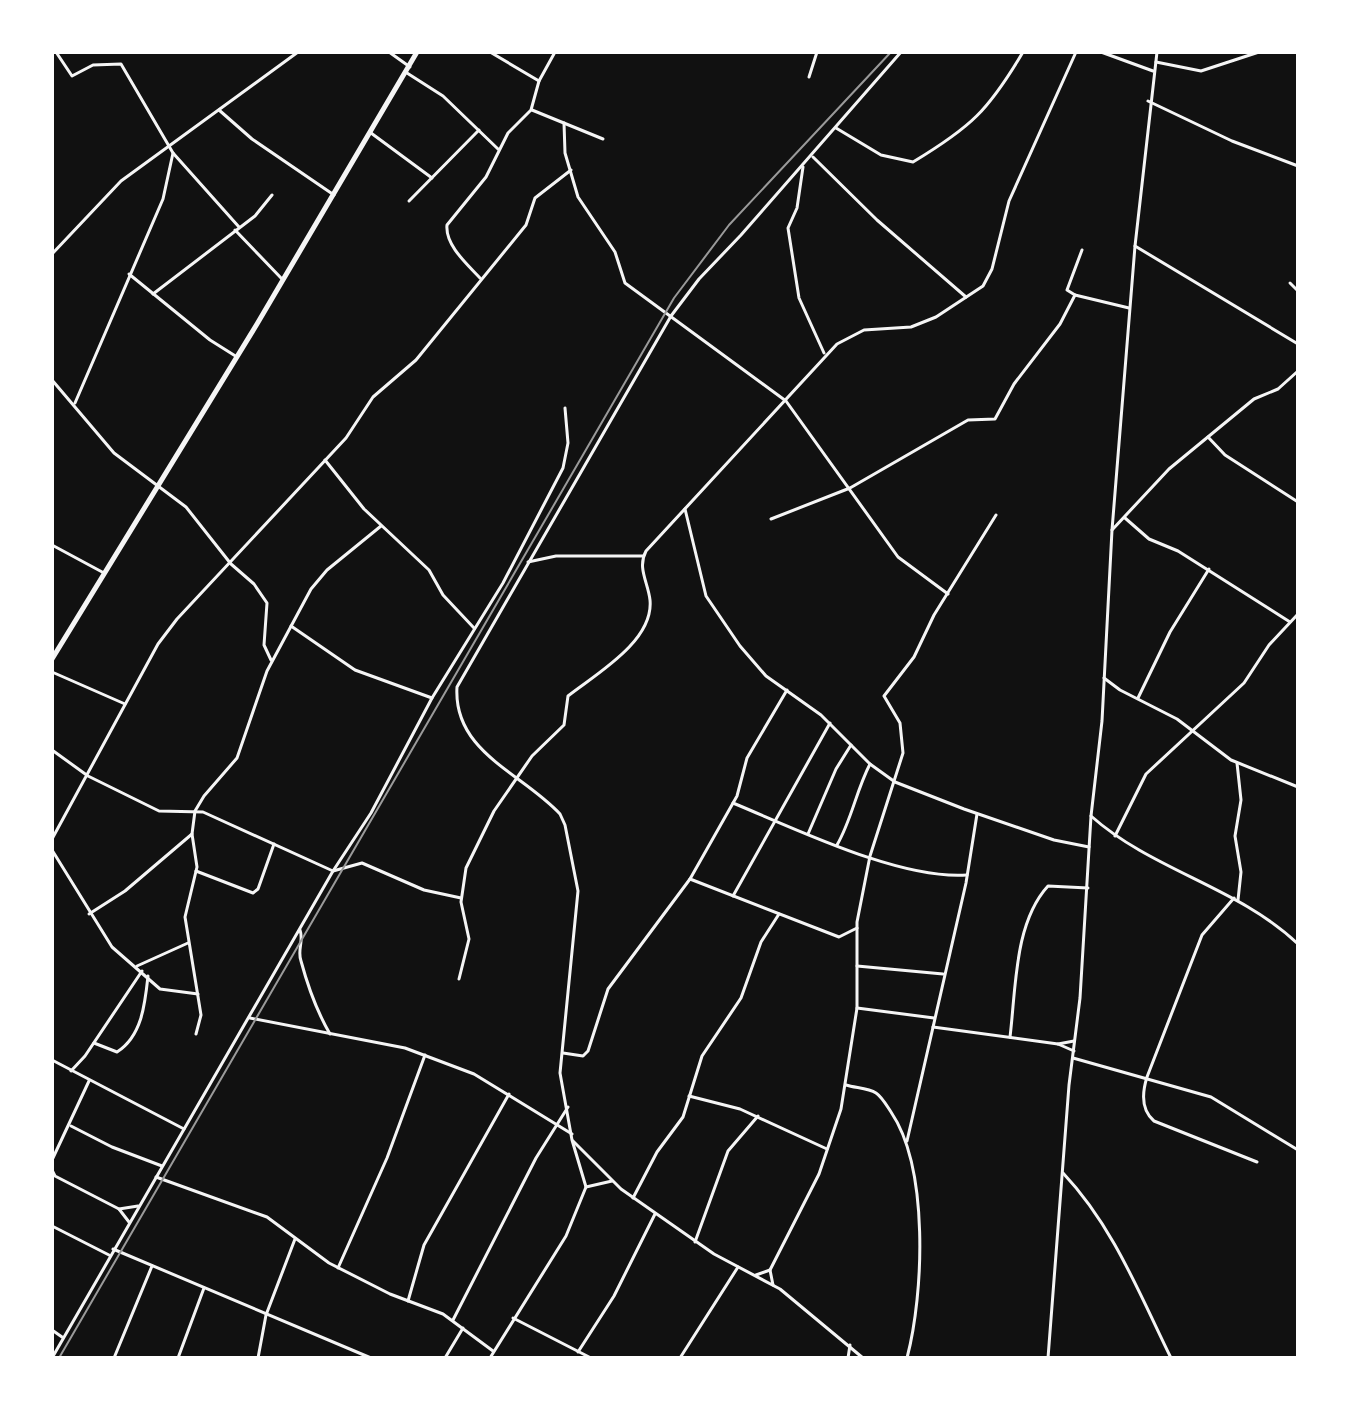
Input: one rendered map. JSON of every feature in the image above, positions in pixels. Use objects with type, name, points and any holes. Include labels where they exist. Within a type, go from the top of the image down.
[{"type":"main road","points":[[52,659],[237,357],[417,52]]},
{"type":"street","points":[[56,52],[72,76],[93,65],[121,64],[170,143],[173,153],[283,280]]},
{"type":"street","points":[[52,254],[121,181],[298,52]]},
{"type":"street","points":[[389,52],[443,96],[498,149]]},
{"type":"street","points":[[490,52],[539,81]]},
{"type":"street","points":[[480,278],[455,249],[446,229],[466,198],[483,181],[498,149],[531,110],[539,81],[555,52]]},
{"type":"street","points":[[809,77],[817,52]]},
{"type":"street","points":[[490,1358],[512,1318],[566,1236],[586,1187],[572,1140],[560,1073],[577,881],[560,814],[481,751],[462,723],[456,698],[457,687],[525,563],[583,472],[671,316],[699,279],[803,167],[901,52]]},
{"type":"street","points":[[835,128],[881,155],[913,162],[960,134],[982,114],[1023,52]]},
{"type":"street","points":[[525,563],[556,556],[643,556],[786,401],[824,355],[864,330],[911,327],[936,317],[988,278],[1009,201],[1076,52]]},
{"type":"street","points":[[1101,52],[1153,71]]},
{"type":"street","points":[[1048,1358],[1088,888],[1135,246],[1148,101],[1157,52]]},
{"type":"street","points":[[1156,62],[1201,71],[1259,52]]},
{"type":"street","points":[[1148,101],[1298,166]]},
{"type":"street","points":[[219,110],[252,139],[334,195]]},
{"type":"street","points":[[531,110],[603,139]]},
{"type":"street","points":[[564,123],[564,148],[581,203],[615,252],[625,283],[786,401],[898,557],[948,594]]},
{"type":"street","points":[[409,201],[479,130]]},
{"type":"street","points":[[371,133],[432,178]]},
{"type":"street","points":[[75,403],[163,199],[173,153]]},
{"type":"street","points":[[812,156],[877,220],[966,297]]},
{"type":"street","points":[[803,167],[797,208],[788,223],[789,240],[799,298],[824,355]]},
{"type":"street","points":[[52,839],[158,644],[352,431],[373,397],[416,360],[526,225],[535,198],[571,170]]},
{"type":"street","points":[[153,294],[237,229],[272,195]]},
{"type":"street","points":[[1135,246],[1298,344]]},
{"type":"street","points":[[1082,250],[1067,290],[1075,295],[1130,309]]},
{"type":"street","points":[[129,274],[237,357]]},
{"type":"street","points":[[1290,283],[1298,291]]},
{"type":"street","points":[[771,519],[850,488],[968,420],[995,419],[1014,384],[1060,324],[1075,295]]},
{"type":"street","points":[[1112,530],[1169,469],[1254,399],[1278,389],[1298,371]]},
{"type":"street","points":[[52,380],[75,403],[114,453],[160,484],[194,516],[231,564],[254,584],[267,603],[264,645],[272,661]]},
{"type":"street","points":[[52,391],[57,386]]},
{"type":"street","points":[[52,1358],[333,871],[371,813],[432,698],[503,583],[566,463],[568,433],[565,408]]},
{"type":"street","points":[[1208,437],[1225,455],[1298,502]]},
{"type":"street","points":[[325,460],[381,526],[429,570],[443,595],[474,628]]},
{"type":"street","points":[[685,509],[706,596],[759,669],[830,723],[870,764],[895,782],[977,814],[1054,840],[1089,847]]},
{"type":"street","points":[[773,1285],[770,1270],[828,1149],[846,1085],[857,1008],[857,928],[870,856],[903,753],[902,729],[884,696],[914,657],[996,515]]},
{"type":"street","points":[[1125,518],[1149,539],[1209,569],[1290,622]]},
{"type":"street","points":[[196,1034],[201,1015],[188,943],[187,901],[196,871],[192,834],[195,811],[237,758],[272,661],[290,625],[327,570],[381,526]]},
{"type":"street","points":[[52,545],[104,573]]},
{"type":"street","points":[[459,979],[469,939],[461,898],[466,868],[476,845],[494,811],[532,756],[564,725],[568,696],[610,662],[644,628],[650,608],[643,556]]},
{"type":"street","points":[[1138,698],[1170,632],[1209,569]]},
{"type":"street","points":[[1115,836],[1146,774],[1248,678],[1269,645],[1298,614]]},
{"type":"street","points":[[290,625],[355,670],[432,698]]},
{"type":"street","points":[[52,672],[126,704]]},
{"type":"street","points":[[1104,678],[1194,731],[1237,763],[1298,787]]},
{"type":"street","points":[[563,1053],[583,1056],[588,1051],[608,989],[690,879],[733,803],[747,758],[787,690]]},
{"type":"street","points":[[733,896],[830,723]]},
{"type":"street","points":[[808,834],[836,769],[851,745]]},
{"type":"street","points":[[52,750],[88,776],[159,811],[195,811],[333,871],[362,863],[424,890],[461,898]]},
{"type":"street","points":[[1237,763],[1241,800],[1235,836],[1241,872],[1236,899],[1202,935],[1147,1077],[1143,1097],[1147,1112],[1154,1121],[1257,1162]]},
{"type":"street","points":[[837,845],[852,818],[855,796],[870,764]]},
{"type":"street","points":[[733,803],[870,856],[941,876],[967,875]]},
{"type":"street","points":[[907,1141],[967,875],[977,814]]},
{"type":"street","points":[[1091,816],[1115,836],[1189,879],[1236,899],[1298,944]]},
{"type":"street","points":[[89,914],[125,891],[192,834]]},
{"type":"street","points":[[196,871],[253,893],[258,889],[274,844]]},
{"type":"street","points":[[52,850],[112,947],[163,990],[198,994]]},
{"type":"street","points":[[690,879],[839,937],[857,928]]},
{"type":"street","points":[[1010,1037],[1023,940],[1031,910],[1048,886],[1088,888]]},
{"type":"street","points":[[633,1198],[657,1152],[683,1117],[707,1046],[741,998],[761,942],[779,914]]},
{"type":"street","points":[[300,930],[303,938],[300,959],[312,990],[313,1004],[330,1034]]},
{"type":"street","points":[[137,966],[188,943]]},
{"type":"street","points":[[857,966],[943,974]]},
{"type":"street","points":[[71,1071],[94,1043],[142,971]]},
{"type":"street","points":[[94,1043],[117,1052],[126,1044],[145,1012],[148,976]]},
{"type":"street","points":[[857,1008],[934,1018]]},
{"type":"street","points":[[250,1018],[383,1041],[425,1055],[474,1074],[572,1134]]},
{"type":"street","points":[[933,1027],[1058,1044],[1074,1051]]},
{"type":"street","points":[[1058,1044],[1075,1041]]},
{"type":"street","points":[[338,1268],[387,1158],[425,1055]]},
{"type":"street","points":[[1073,1058],[1211,1097],[1298,1150]]},
{"type":"street","points":[[52,1060],[184,1129]]},
{"type":"street","points":[[52,1160],[71,1126],[89,1081]]},
{"type":"street","points":[[846,1085],[877,1094],[907,1141],[916,1173],[920,1242],[907,1358]]},
{"type":"street","points":[[408,1301],[424,1245],[509,1094]]},
{"type":"street","points":[[689,1096],[758,1116],[828,1149]]},
{"type":"street","points":[[453,1320],[568,1107]]},
{"type":"street","points":[[695,1242],[728,1151],[758,1116]]},
{"type":"street","points":[[71,1126],[112,1147],[162,1166]]},
{"type":"street","points":[[572,1140],[633,1198],[695,1242],[773,1285],[863,1358]]},
{"type":"street","points":[[52,1170],[54,1177],[119,1209],[129,1222]]},
{"type":"street","points":[[1063,1173],[1098,1213],[1111,1241],[1131,1271],[1171,1358]]},
{"type":"street","points":[[156,1177],[267,1217],[338,1268],[453,1320],[493,1351]]},
{"type":"street","points":[[586,1187],[612,1181]]},
{"type":"street","points":[[119,1209],[138,1206]]},
{"type":"street","points":[[578,1352],[614,1296],[655,1214]]},
{"type":"street","points":[[52,1226],[109,1255]]},
{"type":"street","points":[[258,1358],[266,1315],[295,1239]]},
{"type":"street","points":[[113,1249],[360,1356],[371,1358]]},
{"type":"street","points":[[114,1358],[152,1266]]},
{"type":"street","points":[[680,1358],[738,1267]]},
{"type":"street","points":[[756,1275],[770,1270]]},
{"type":"street","points":[[178,1358],[204,1288]]},
{"type":"street","points":[[512,1318],[591,1358]]},
{"type":"street","points":[[445,1358],[463,1328]]},
{"type":"street","points":[[52,1330],[63,1338]]},
{"type":"street","points":[[848,1358],[850,1345]]},
{"type":"railway","points":[[59,1358],[674,298],[729,225],[891,52]]}]
